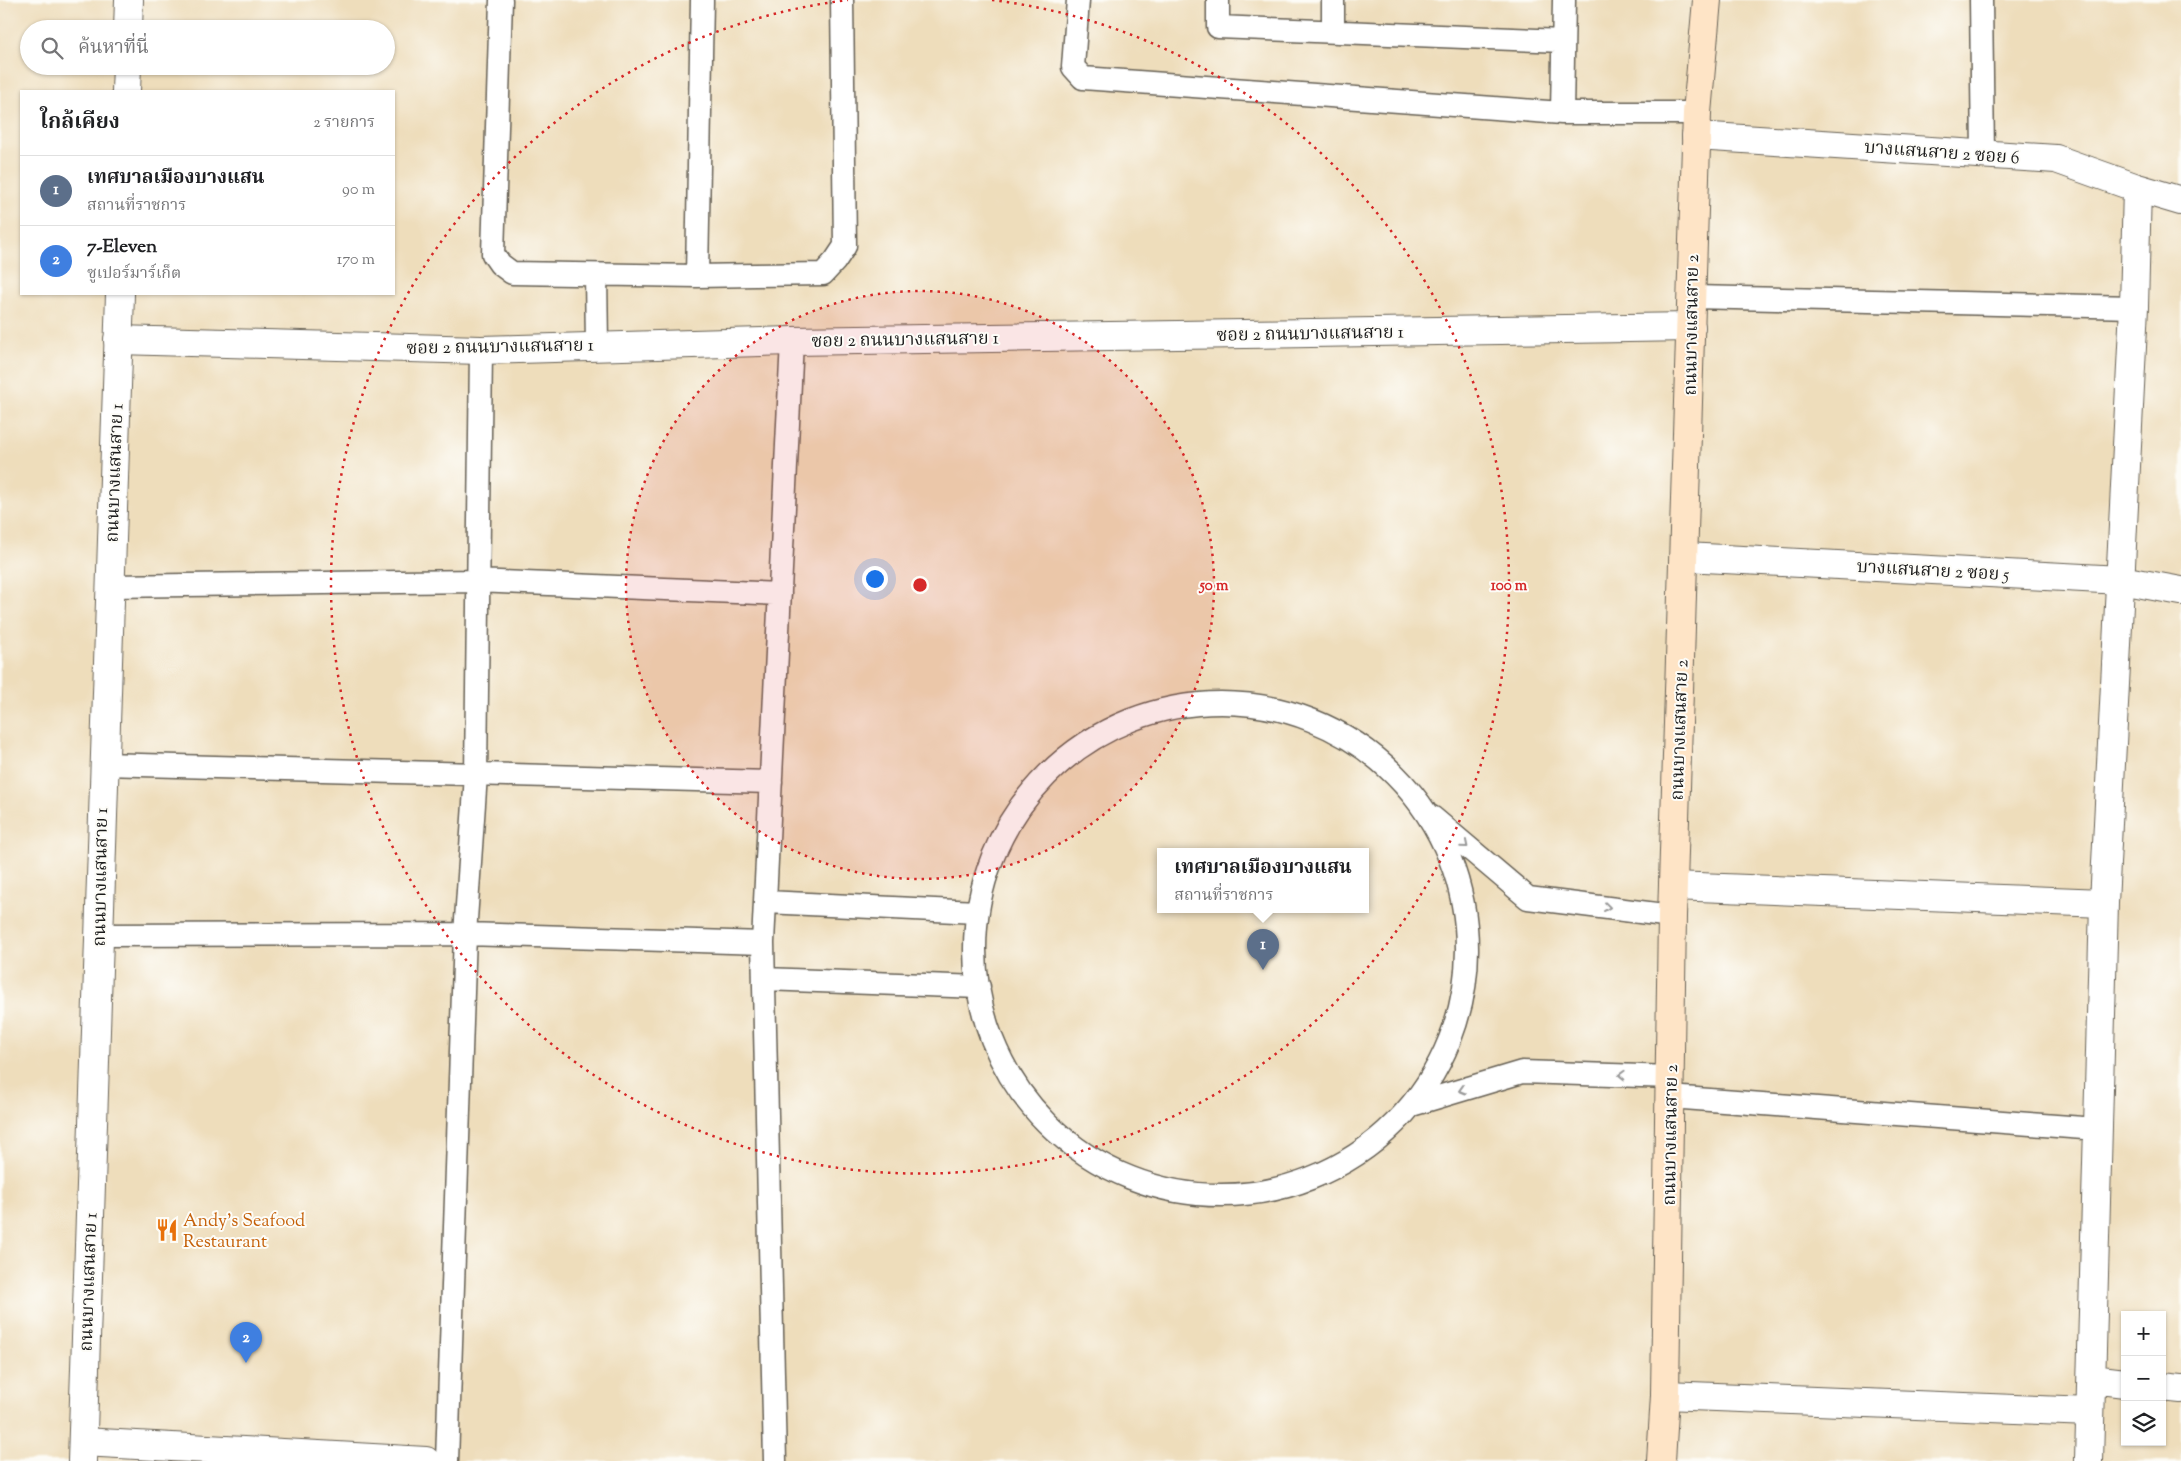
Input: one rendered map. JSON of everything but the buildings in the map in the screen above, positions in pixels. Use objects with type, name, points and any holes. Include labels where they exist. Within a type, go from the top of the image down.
[{"type":"main road","name":"ถนนบางแสนสาย 2","points":[[1661,1461],[1665,1395],[1672,916],[1685,557],[1697,125],[1707,0]]},
{"type":"street","points":[[128,20],[129,0]]},
{"type":"street","points":[[126,90],[127,75]]},
{"type":"street","name":"บางแสนสาย 2 ซอย 6","points":[[1697,125],[1983,154],[2056,159],[2137,188],[2181,201]]},
{"type":"street","points":[[2089,1461],[2104,903],[2134,307],[2137,188]]},
{"type":"street","name":"ถนนบางแสนสาย 1","points":[[83,1452],[103,764],[120,295]]},
{"type":"street","name":"ซอย 2 ถนนบางแสนสาย 1","points":[[118,340],[481,350],[597,345],[792,341],[1691,327]]},
{"type":"street","name":"บางแสนสาย 2 ซอย 5","points":[[1685,557],[2121,580],[2181,591]]},
{"type":"street","points":[[1673,886],[2104,903]]},
{"type":"street","points":[[2092,1379],[2121,1383]]},
{"type":"street","points":[[2166,1387],[2181,1389]]},
{"type":"street","points":[[1665,1395],[2090,1412]]},
{"type":"street","points":[[83,1452],[426,1461]]},
{"type":"lane","points":[[501,0],[493,254],[500,264],[512,273],[697,276],[823,274],[845,246],[842,0]]},
{"type":"lane","points":[[697,276],[702,0]]},
{"type":"lane","points":[[1078,0],[1073,68],[1083,78],[1562,113],[1697,125]]},
{"type":"lane","points":[[1218,0],[1218,27],[1333,30],[1563,41]]},
{"type":"lane","points":[[1333,0],[1333,30]]},
{"type":"lane","points":[[1562,113],[1564,0]]},
{"type":"lane","points":[[1981,0],[1983,154]]},
{"type":"lane","points":[[596,274],[597,345]]},
{"type":"lane","points":[[1692,297],[2134,307]]},
{"type":"lane","points":[[774,1461],[764,943],[792,341]]},
{"type":"lane","points":[[447,1461],[465,934],[476,775],[481,350]]},
{"type":"lane","points":[[110,586],[477,581],[780,594]]},
{"type":"lane","points":[[1428,813],[1460,883],[1468,969],[1456,1028],[1415,1104],[1379,1140],[1304,1183],[1240,1196],[1153,1188],[1105,1169],[1036,1116],[981,1018],[976,894],[1031,785],[1098,730],[1196,700],[1282,708],[1368,750],[1428,813],[1528,898],[1672,916]]},
{"type":"lane","points":[[103,764],[771,782]]},
{"type":"lane","points":[[766,902],[977,912]]},
{"type":"lane","points":[[99,935],[465,934],[764,943]]},
{"type":"lane","points":[[764,979],[979,987]]},
{"type":"lane","points":[[1415,1104],[1522,1072],[2097,1129]]},
{"type":"place","name":"เทศบาลเมืองบางแสน","points":[[1263,970]]},
{"type":"place","name":"Andy's Seafood Restaurant","points":[[167,1230]]},
{"type":"place","name":"7-Eleven","points":[[246,1363]]}]
